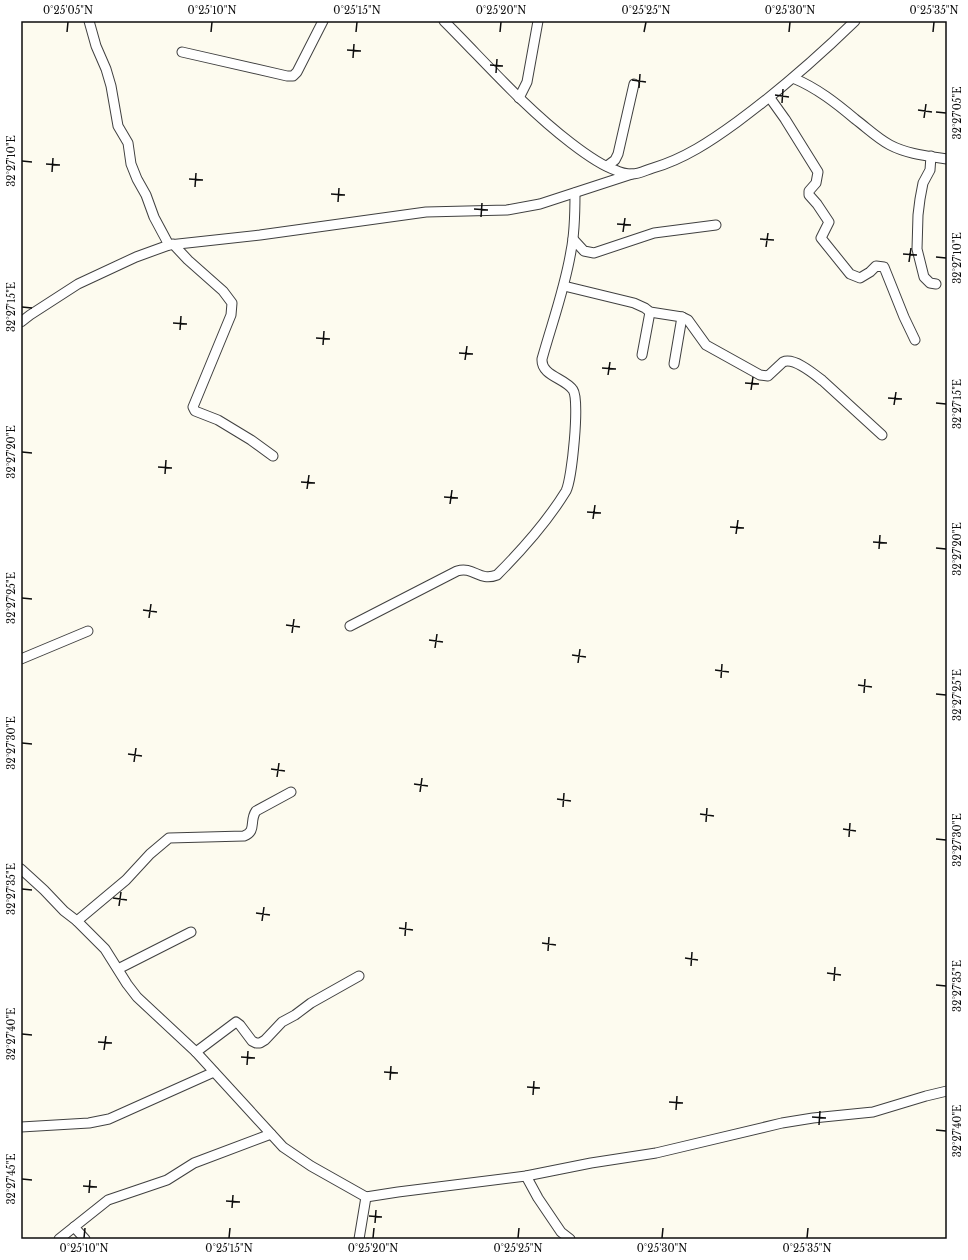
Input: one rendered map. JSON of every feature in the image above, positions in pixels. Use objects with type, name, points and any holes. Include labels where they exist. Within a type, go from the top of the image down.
[{"type":"street","points":[[89,21],[96,46],[106,69],[118,126],[128,143],[131,164],[158,224],[171,244],[223,290],[232,303],[231,315],[193,407],[195,411],[218,420],[251,440],[273,456]]},
{"type":"street","points":[[182,52],[238,66],[290,76],[298,72],[323,21]]},
{"type":"street","points":[[444,21],[518,98],[556,132],[585,154],[614,170],[632,174]]},
{"type":"street","points":[[518,98],[527,82],[538,21]]},
{"type":"street","points":[[21,322],[30,314],[78,284],[171,244],[260,235],[426,212],[507,210],[540,204],[657,167],[680,158],[711,140],[770,98],[855,21]]},
{"type":"street","points":[[793,78],[820,91],[880,139],[891,145],[901,150],[947,159]]},
{"type":"street","points":[[607,166],[618,154],[634,84]]},
{"type":"street","points":[[770,98],[818,172],[816,184],[809,191],[809,195],[829,222],[821,238],[850,274],[860,278],[876,266],[884,267],[915,340]]},
{"type":"street","points":[[931,156],[930,170],[923,183],[919,207],[917,250],[924,277],[930,283],[936,284]]},
{"type":"street","points":[[350,626],[457,571],[470,571],[488,578],[497,575],[523,549],[564,495],[568,486],[570,475],[575,425],[575,395],[573,390],[568,385],[545,370],[542,359],[564,286],[572,250],[575,193]]},
{"type":"street","points":[[573,239],[584,251],[594,254],[654,233],[716,225]]},
{"type":"street","points":[[564,286],[634,303],[650,312],[682,317],[690,321],[698,336],[706,344],[760,375],[768,376],[786,360],[792,361],[823,381],[882,435]]},
{"type":"street","points":[[642,355],[650,312]]},
{"type":"street","points":[[674,364],[682,317]]},
{"type":"street","points":[[21,659],[88,631]]},
{"type":"street","points":[[77,921],[126,880],[150,854],[169,838],[237,836],[250,833],[252,829],[253,815],[256,811],[291,792]]},
{"type":"street","points":[[21,869],[106,949],[126,984],[136,997],[196,1052],[283,1147],[311,1166],[366,1197],[526,1176],[591,1163],[656,1153],[782,1123],[813,1118],[873,1112],[947,1091]]},
{"type":"street","points":[[118,969],[191,932]]},
{"type":"street","points":[[196,1052],[236,1022],[256,1043],[265,1040],[282,1022],[295,1015],[311,1003],[359,976]]},
{"type":"street","points":[[21,1127],[89,1123],[109,1119],[214,1072]]},
{"type":"street","points":[[59,1239],[108,1200],[167,1180],[194,1163],[270,1134]]},
{"type":"street","points":[[526,1176],[561,1232],[570,1239]]},
{"type":"street","points":[[359,1239],[366,1197]]},
{"type":"street","points":[[74,1227],[85,1239]]}]
